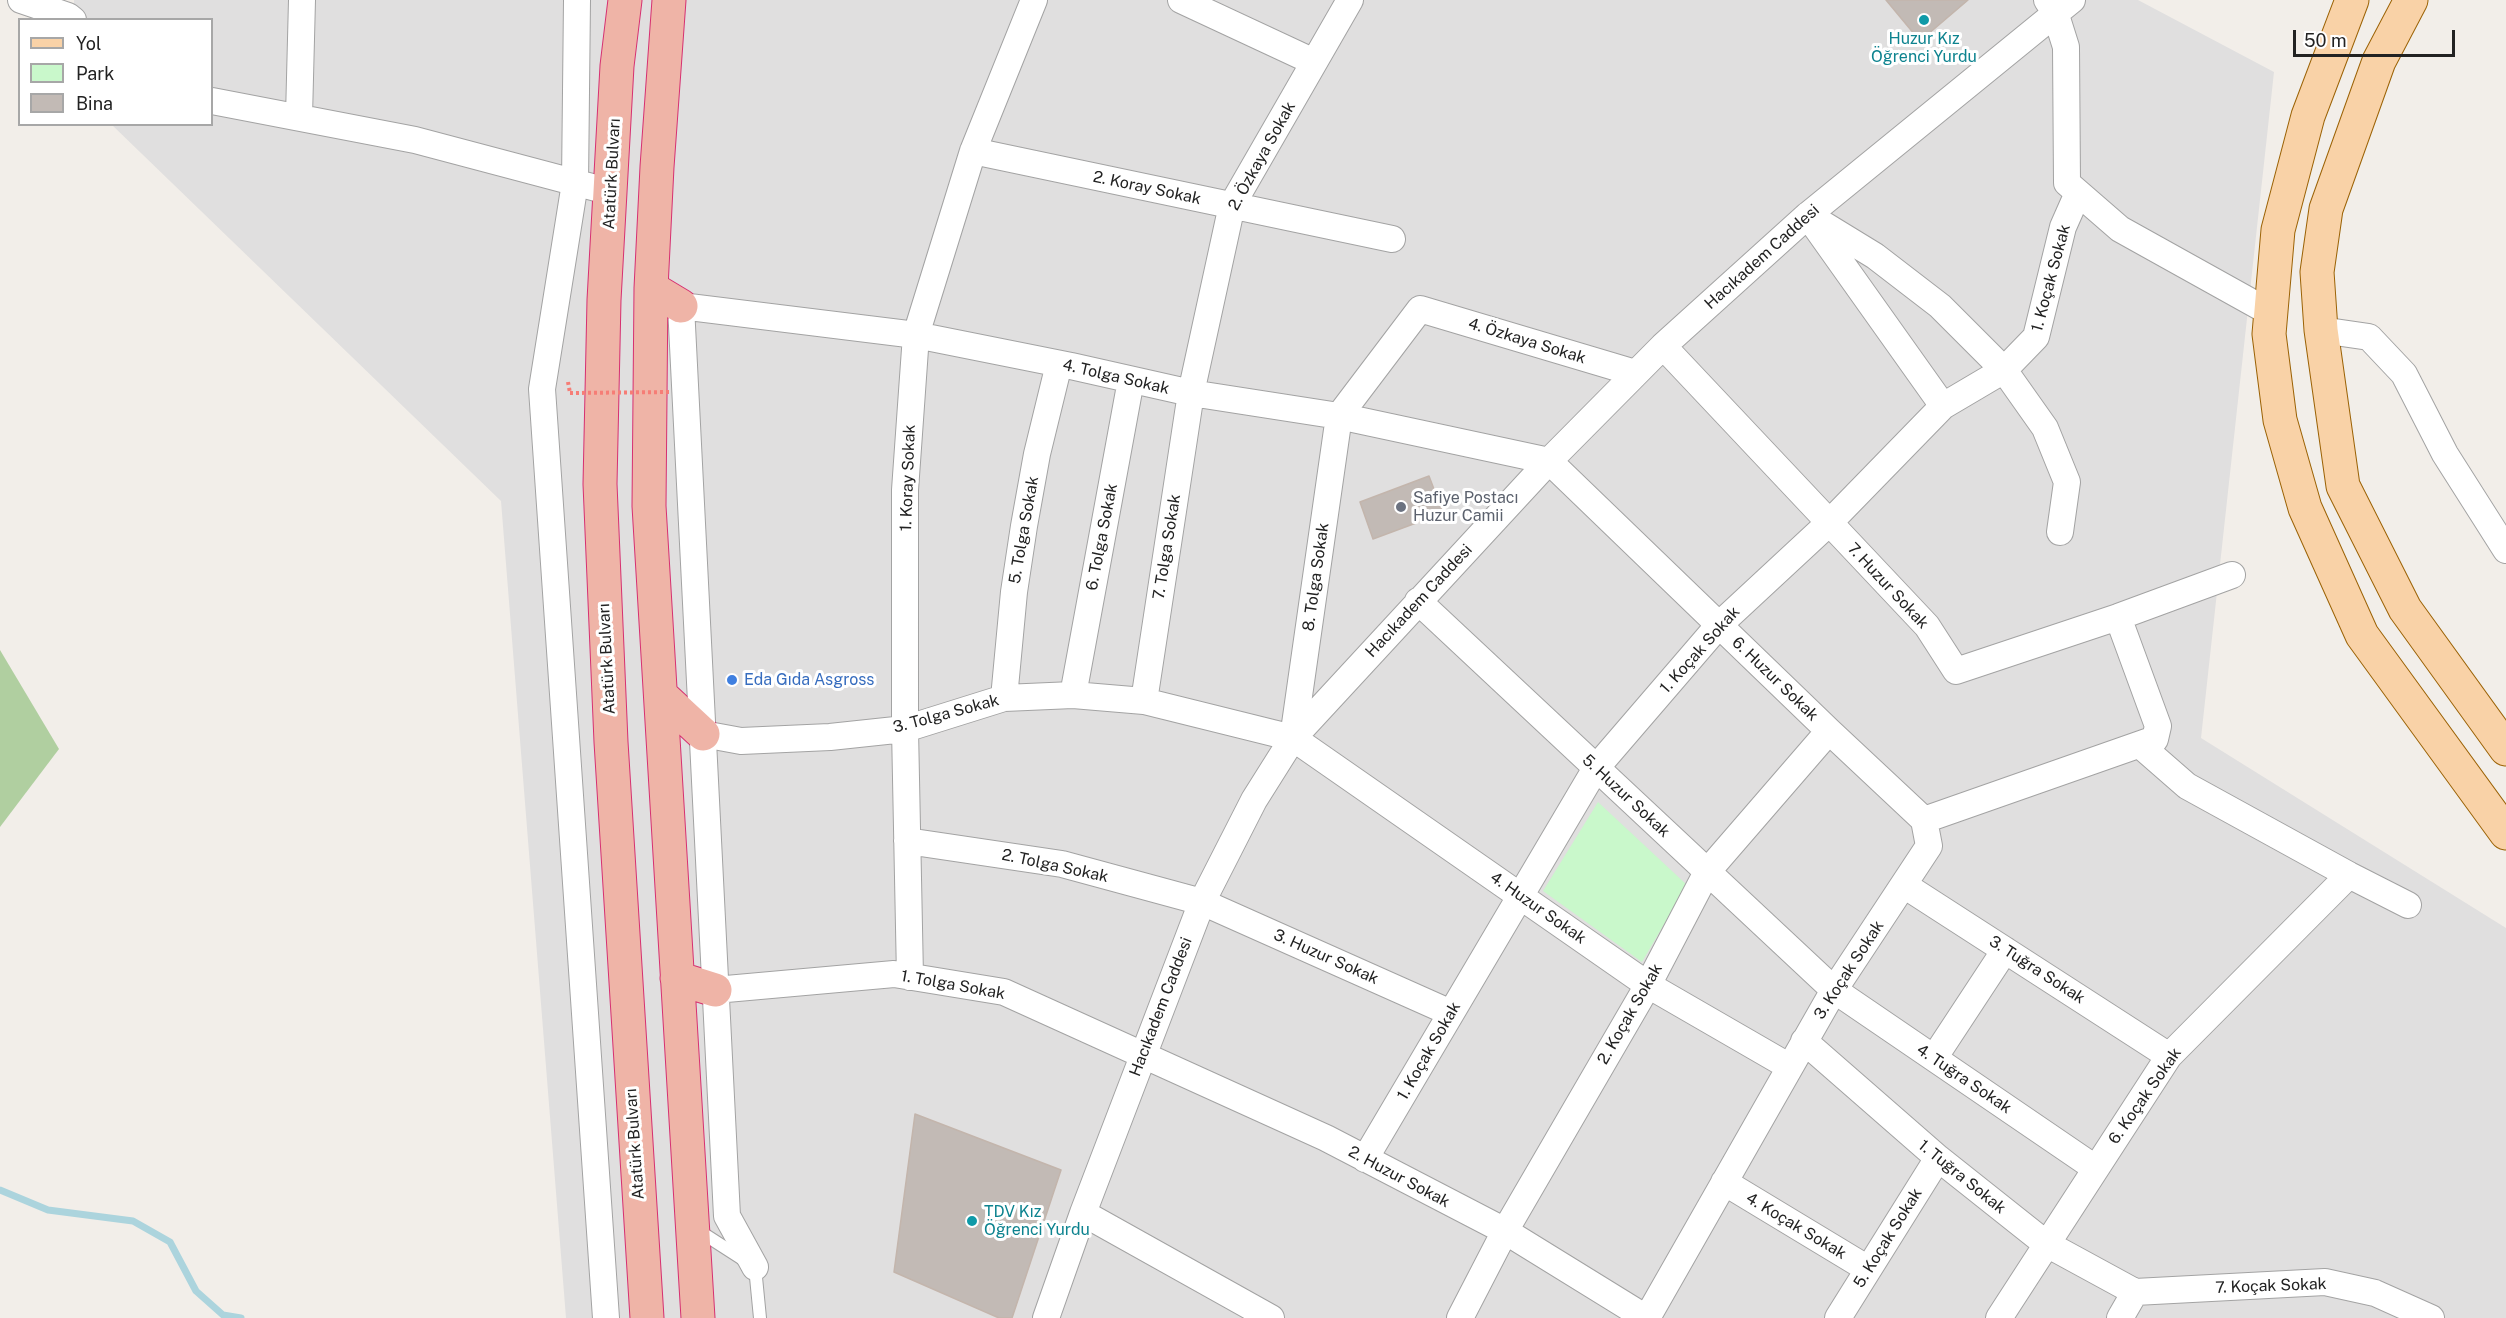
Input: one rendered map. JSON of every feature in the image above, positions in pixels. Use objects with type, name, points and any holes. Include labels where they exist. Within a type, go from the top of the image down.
[{"type":"highway","name":"Atatürk Bulvarı","points":[[625,0],[617,66],[604,300],[600,484],[613,778],[647,1318]]},
{"type":"highway","points":[[669,0],[651,288],[649,506],[698,1318]]},
{"type":"highway","points":[[651,288],[681,306]]},
{"type":"highway","points":[[662,696],[703,734]]},
{"type":"highway","points":[[677,978],[716,990]]},
{"type":"main road","points":[[2352,0],[2308,116],[2278,230],[2269,334],[2280,420],[2305,508],[2362,635],[2506,833]]},
{"type":"main road","points":[[2411,0],[2379,61],[2326,209],[2318,272],[2321,330],[2343,486],[2405,609],[2506,749]]},
{"type":"street","points":[[21,0],[70,18]]},
{"type":"street","points":[[299,117],[302,0]]},
{"type":"street","points":[[577,0],[575,183],[542,389],[606,1318]]},
{"type":"street","name":"1. Koray Sokak","points":[[910,977],[905,729],[905,490],[916,335],[973,151],[1034,0]]},
{"type":"street","points":[[1181,0],[1314,62]]},
{"type":"street","name":"2. Özkaya Sokak","points":[[1191,393],[1232,206],[1350,0]]},
{"type":"street","points":[[2058,4],[2066,47],[2067,183],[2120,229],[2271,313]]},
{"type":"street","name":"Hacıkadem Caddesi","points":[[1046,1318],[1083,1213],[1202,902],[1254,800],[1293,738],[1550,461],[1663,346],[1808,215],[2058,4]]},
{"type":"street","points":[[213,101],[416,140],[611,192]]},
{"type":"street","name":"2. Koray Sokak","points":[[973,151],[1392,239]]},
{"type":"street","name":"1. Koçak Sokak","points":[[1365,1159],[1596,768],[1719,625],[1830,522],[1943,406],[2004,370],[2036,337],[2063,227],[2078,193]]},
{"type":"street","points":[[1808,215],[1875,256],[1940,306],[2004,370],[2045,428],[2067,482],[2060,532]]},
{"type":"street","points":[[1808,215],[1943,406]]},
{"type":"street","points":[[681,306],[727,1216],[755,1267]]},
{"type":"street","name":"4. Tolga Sokak","points":[[681,306],[916,335],[1191,393],[1339,416],[1550,461]]},
{"type":"street","name":"4. Özkaya Sokak","points":[[1339,416],[1420,309],[1635,373]]},
{"type":"street","points":[[2321,330],[2369,337],[2404,374],[2445,454],[2506,550]]},
{"type":"street","name":"7. Huzur Sokak","points":[[1663,346],[1927,626],[1956,671],[2118,617],[2232,575]]},
{"type":"street","name":"5. Tolga Sokak","points":[[1004,698],[1014,592],[1024,526],[1037,454],[1059,364]]},
{"type":"street","name":"6. Tolga Sokak","points":[[1073,695],[1131,380]]},
{"type":"street","name":"7. Tolga Sokak","points":[[1144,701],[1191,393]]},
{"type":"street","name":"8. Tolga Sokak","points":[[1293,738],[1339,416]]},
{"type":"street","name":"6. Huzur Sokak","points":[[1550,461],[1924,820]]},
{"type":"street","name":"5. Huzur Sokak","points":[[1418,601],[1834,990]]},
{"type":"street","points":[[1924,820],[2155,740],[2158,726],[2118,617]]},
{"type":"street","name":"3. Tolga Sokak","points":[[703,734],[741,741],[830,737],[905,729],[1004,698],[1073,695],[1144,701],[1293,738]]},
{"type":"street","name":"2. Koçak Sokak","points":[[1460,1318],[1505,1232],[1648,985],[1707,872],[1829,731]]},
{"type":"street","name":"4. Huzur Sokak","points":[[1293,738],[1648,985],[1790,1066]]},
{"type":"street","points":[[2140,745],[2187,786],[2349,875],[2408,904]]},
{"type":"street","name":"3. Koçak Sokak","points":[[1646,1318],[1834,990],[1929,846],[1924,820]]},
{"type":"street","name":"2. Tolga Sokak","points":[[907,841],[1062,864],[1202,902]]},
{"type":"street","name":"6. Koçak Sokak","points":[[1999,1318],[2169,1056],[2349,875]]},
{"type":"street","name":"3. Tuğra Sokak","points":[[1904,885],[2169,1056]]},
{"type":"street","name":"3. Huzur Sokak","points":[[1202,902],[1450,1013]]},
{"type":"street","points":[[1934,1058],[2005,950]]},
{"type":"street","name":"1. Tolga Sokak","points":[[716,990],[894,974],[1004,992],[1142,1056]]},
{"type":"street","name":"4. Tuğra Sokak","points":[[1834,990],[2095,1168]]},
{"type":"street","name":"1. Tuğra Sokak","points":[[1804,1041],[1938,1158],[2045,1244],[2135,1292]]},
{"type":"street","name":"2. Huzur Sokak","points":[[1142,1056],[1326,1138],[1505,1232],[1646,1318]]},
{"type":"street","name":"5. Koçak Sokak","points":[[1838,1318],[1938,1158]]},
{"type":"street","name":"4. Koçak Sokak","points":[[1724,1182],[1868,1269]]},
{"type":"street","points":[[1083,1213],[1271,1318]]},
{"type":"street","name":"7. Koçak Sokak","points":[[2135,1292],[2325,1282],[2375,1293],[2431,1318]]},
{"type":"street","points":[[2120,1318],[2135,1292]]},
{"type":"lane","points":[[693,1227],[755,1267],[760,1318]]},
{"type":"path","points":[[570,393],[672,392]]},
{"type":"shaded area","points":[[74,0],[2138,0],[2274,72],[2201,738],[2506,928],[2506,1318],[566,1318],[501,501],[113,126],[213,126],[213,18],[73,18]]},
{"type":"green space","points":[[0,650],[59,749],[0,827]]},
{"type":"green space","points":[[1598,802],[1687,885],[1642,962],[1543,891]]},
{"type":"building","name":"Huzur Kız Öğrenci Yurdu","points":[[1886,0],[1968,0],[1920,41]]},
{"type":"building","name":"Safiye Postacı Huzur Camii","points":[[1429,476],[1443,513],[1373,539],[1360,502]]},
{"type":"building","name":"TDV Kız Öğrenci Yurdu","points":[[915,1114],[1061,1170],[1012,1318],[999,1318],[894,1272]]},
{"type":"waterway","points":[[0,1190],[48,1210],[133,1221],[170,1242],[196,1291],[223,1315],[241,1318]]},
{"type":"place","name":"Huzur Kız Öğrenci Yurdu","points":[[1924,20]]},
{"type":"place","name":"Safiye Postacı Huzur Camii","points":[[1401,507]]},
{"type":"place","name":"Eda Gıda Asgross","points":[[732,680]]},
{"type":"place","name":"TDV Kız Öğrenci Yurdu","points":[[972,1221]]}]
